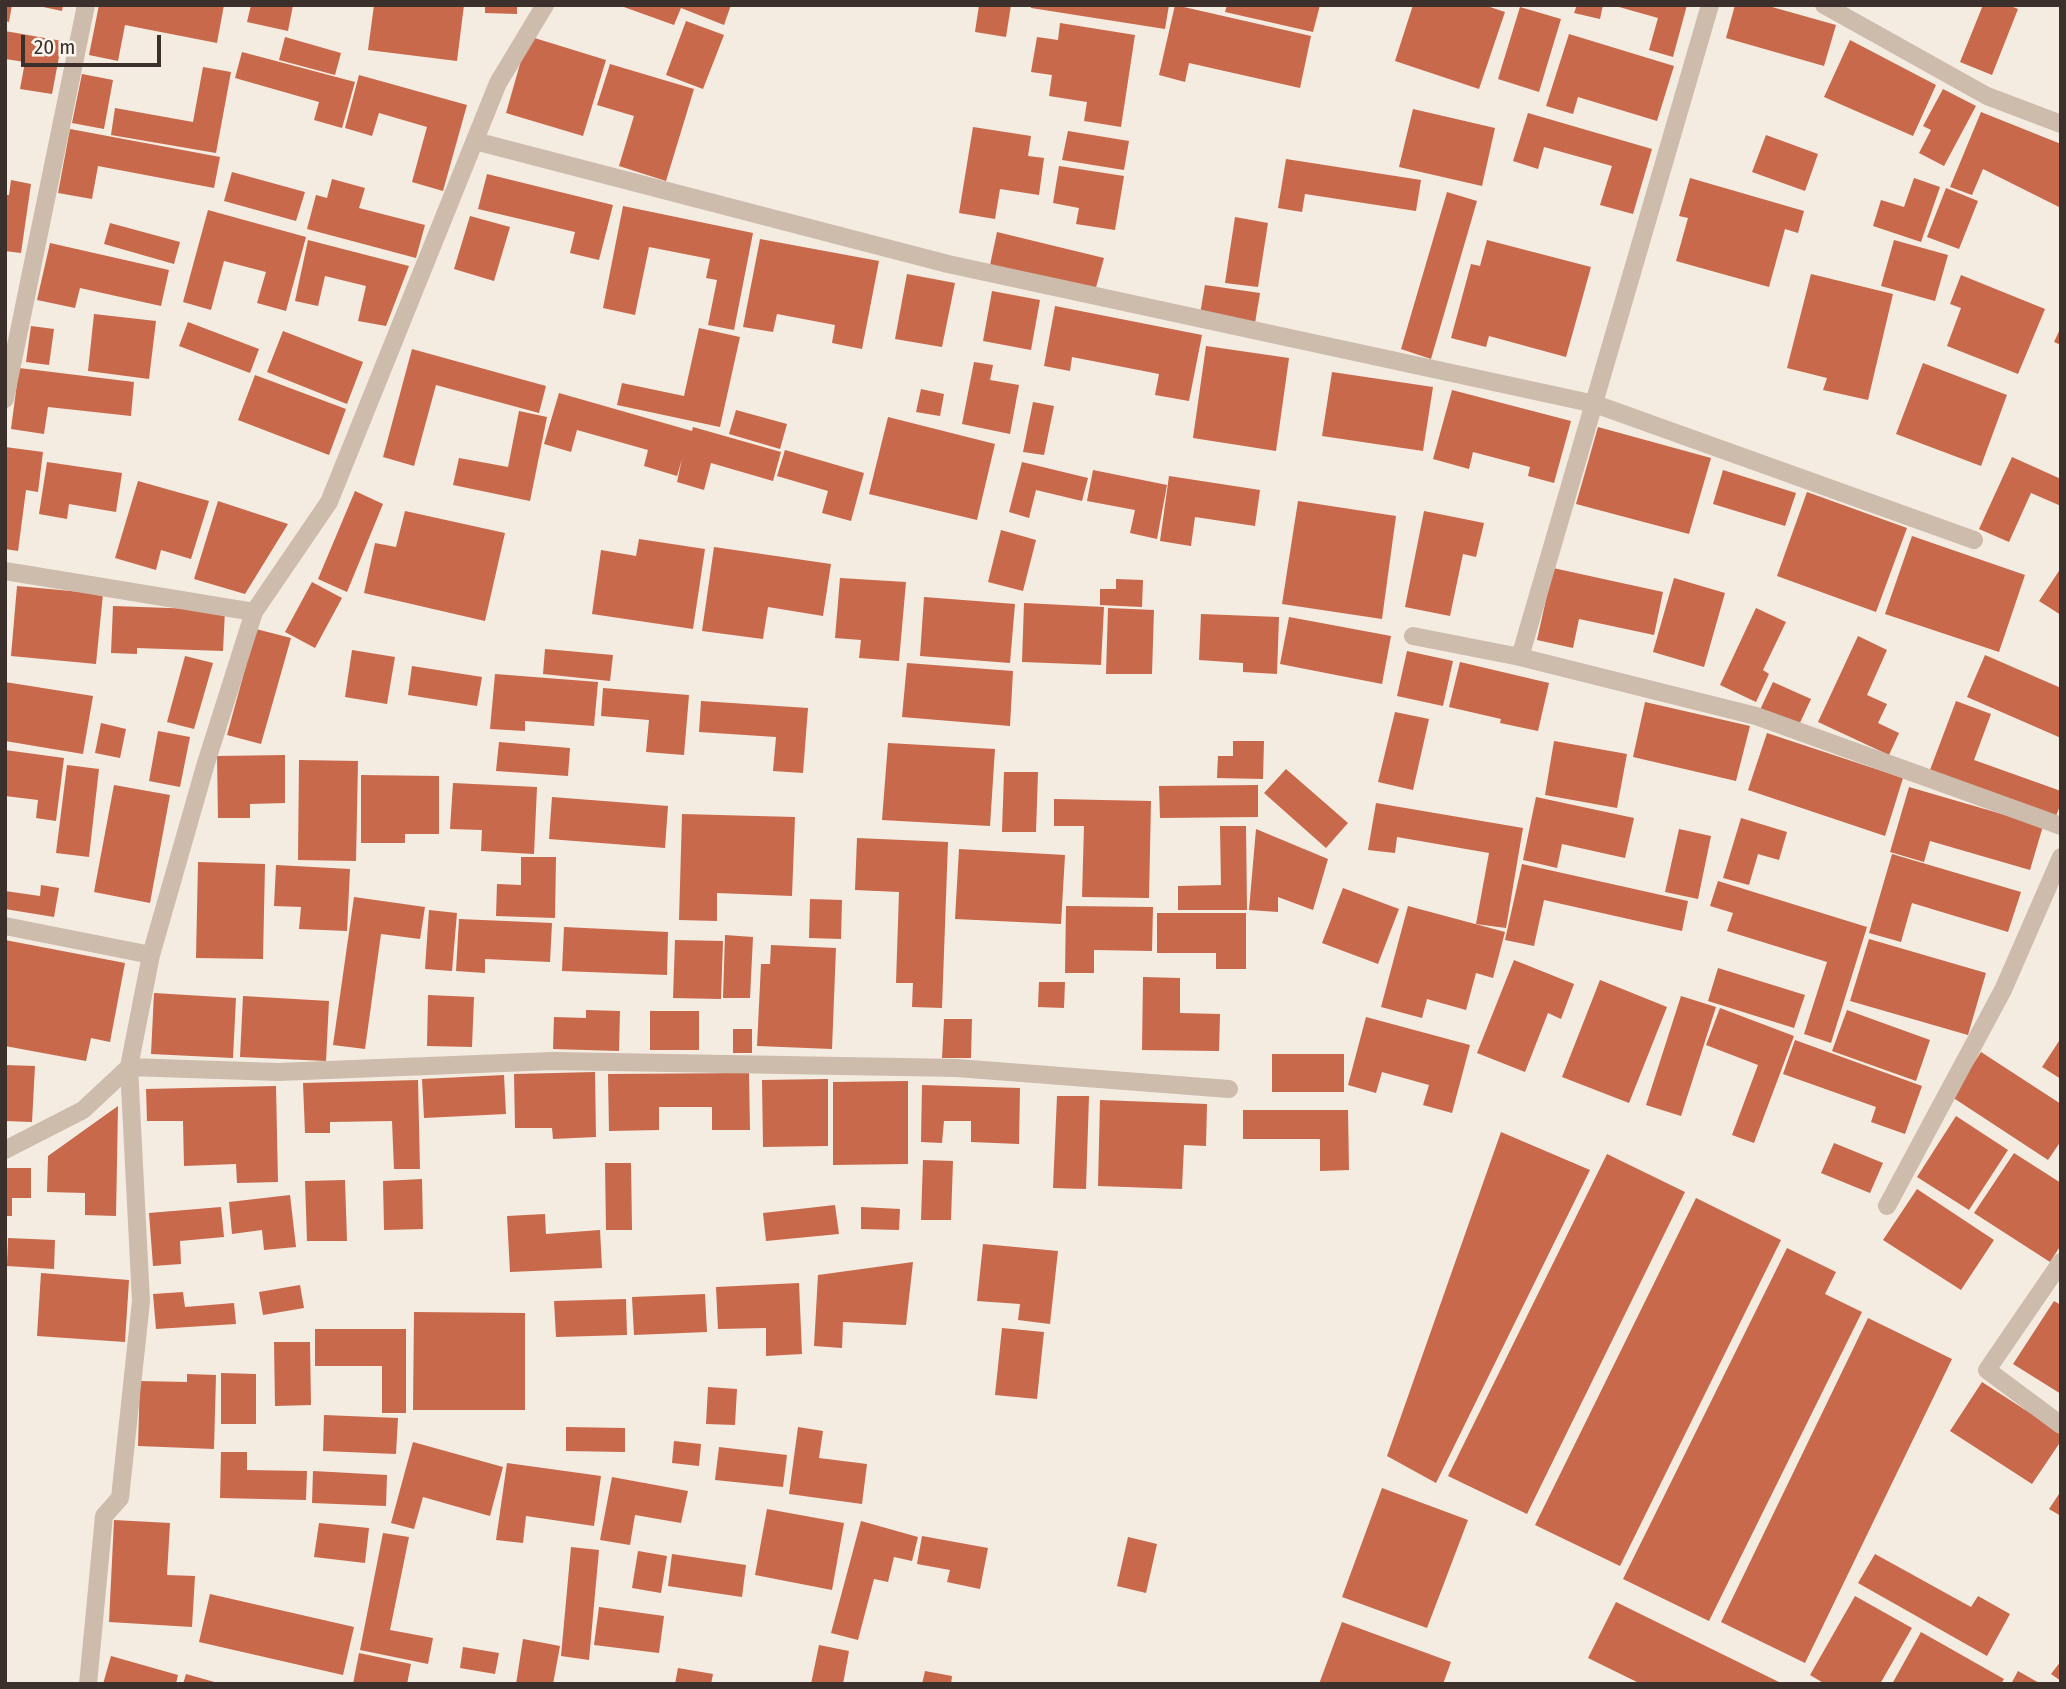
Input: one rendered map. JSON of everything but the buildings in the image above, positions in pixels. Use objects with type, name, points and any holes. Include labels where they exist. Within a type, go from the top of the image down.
[{"type":"street","points":[[5,399],[86,5]]},
{"type":"street","points":[[89,1684],[104,1516],[120,1498],[141,1301],[129,1067],[150,956],[206,763],[254,612],[328,502],[498,83],[545,5]]},
{"type":"street","points":[[1520,657],[1710,5]]},
{"type":"street","points":[[1824,5],[1987,96],[2061,124]]},
{"type":"street","points":[[475,141],[948,264],[1595,404],[1974,540]]},
{"type":"street","points":[[5,571],[254,612]]},
{"type":"street","points":[[1413,636],[1520,657],[1756,716],[2061,826]]},
{"type":"street","points":[[1887,1206],[2003,990],[2061,857]]},
{"type":"street","points":[[5,926],[150,956]]},
{"type":"street","points":[[5,1150],[83,1111],[129,1067],[278,1072],[553,1061],[957,1068],[1229,1089]]},
{"type":"street","points":[[2061,1262],[1987,1370],[2061,1425]]}]
